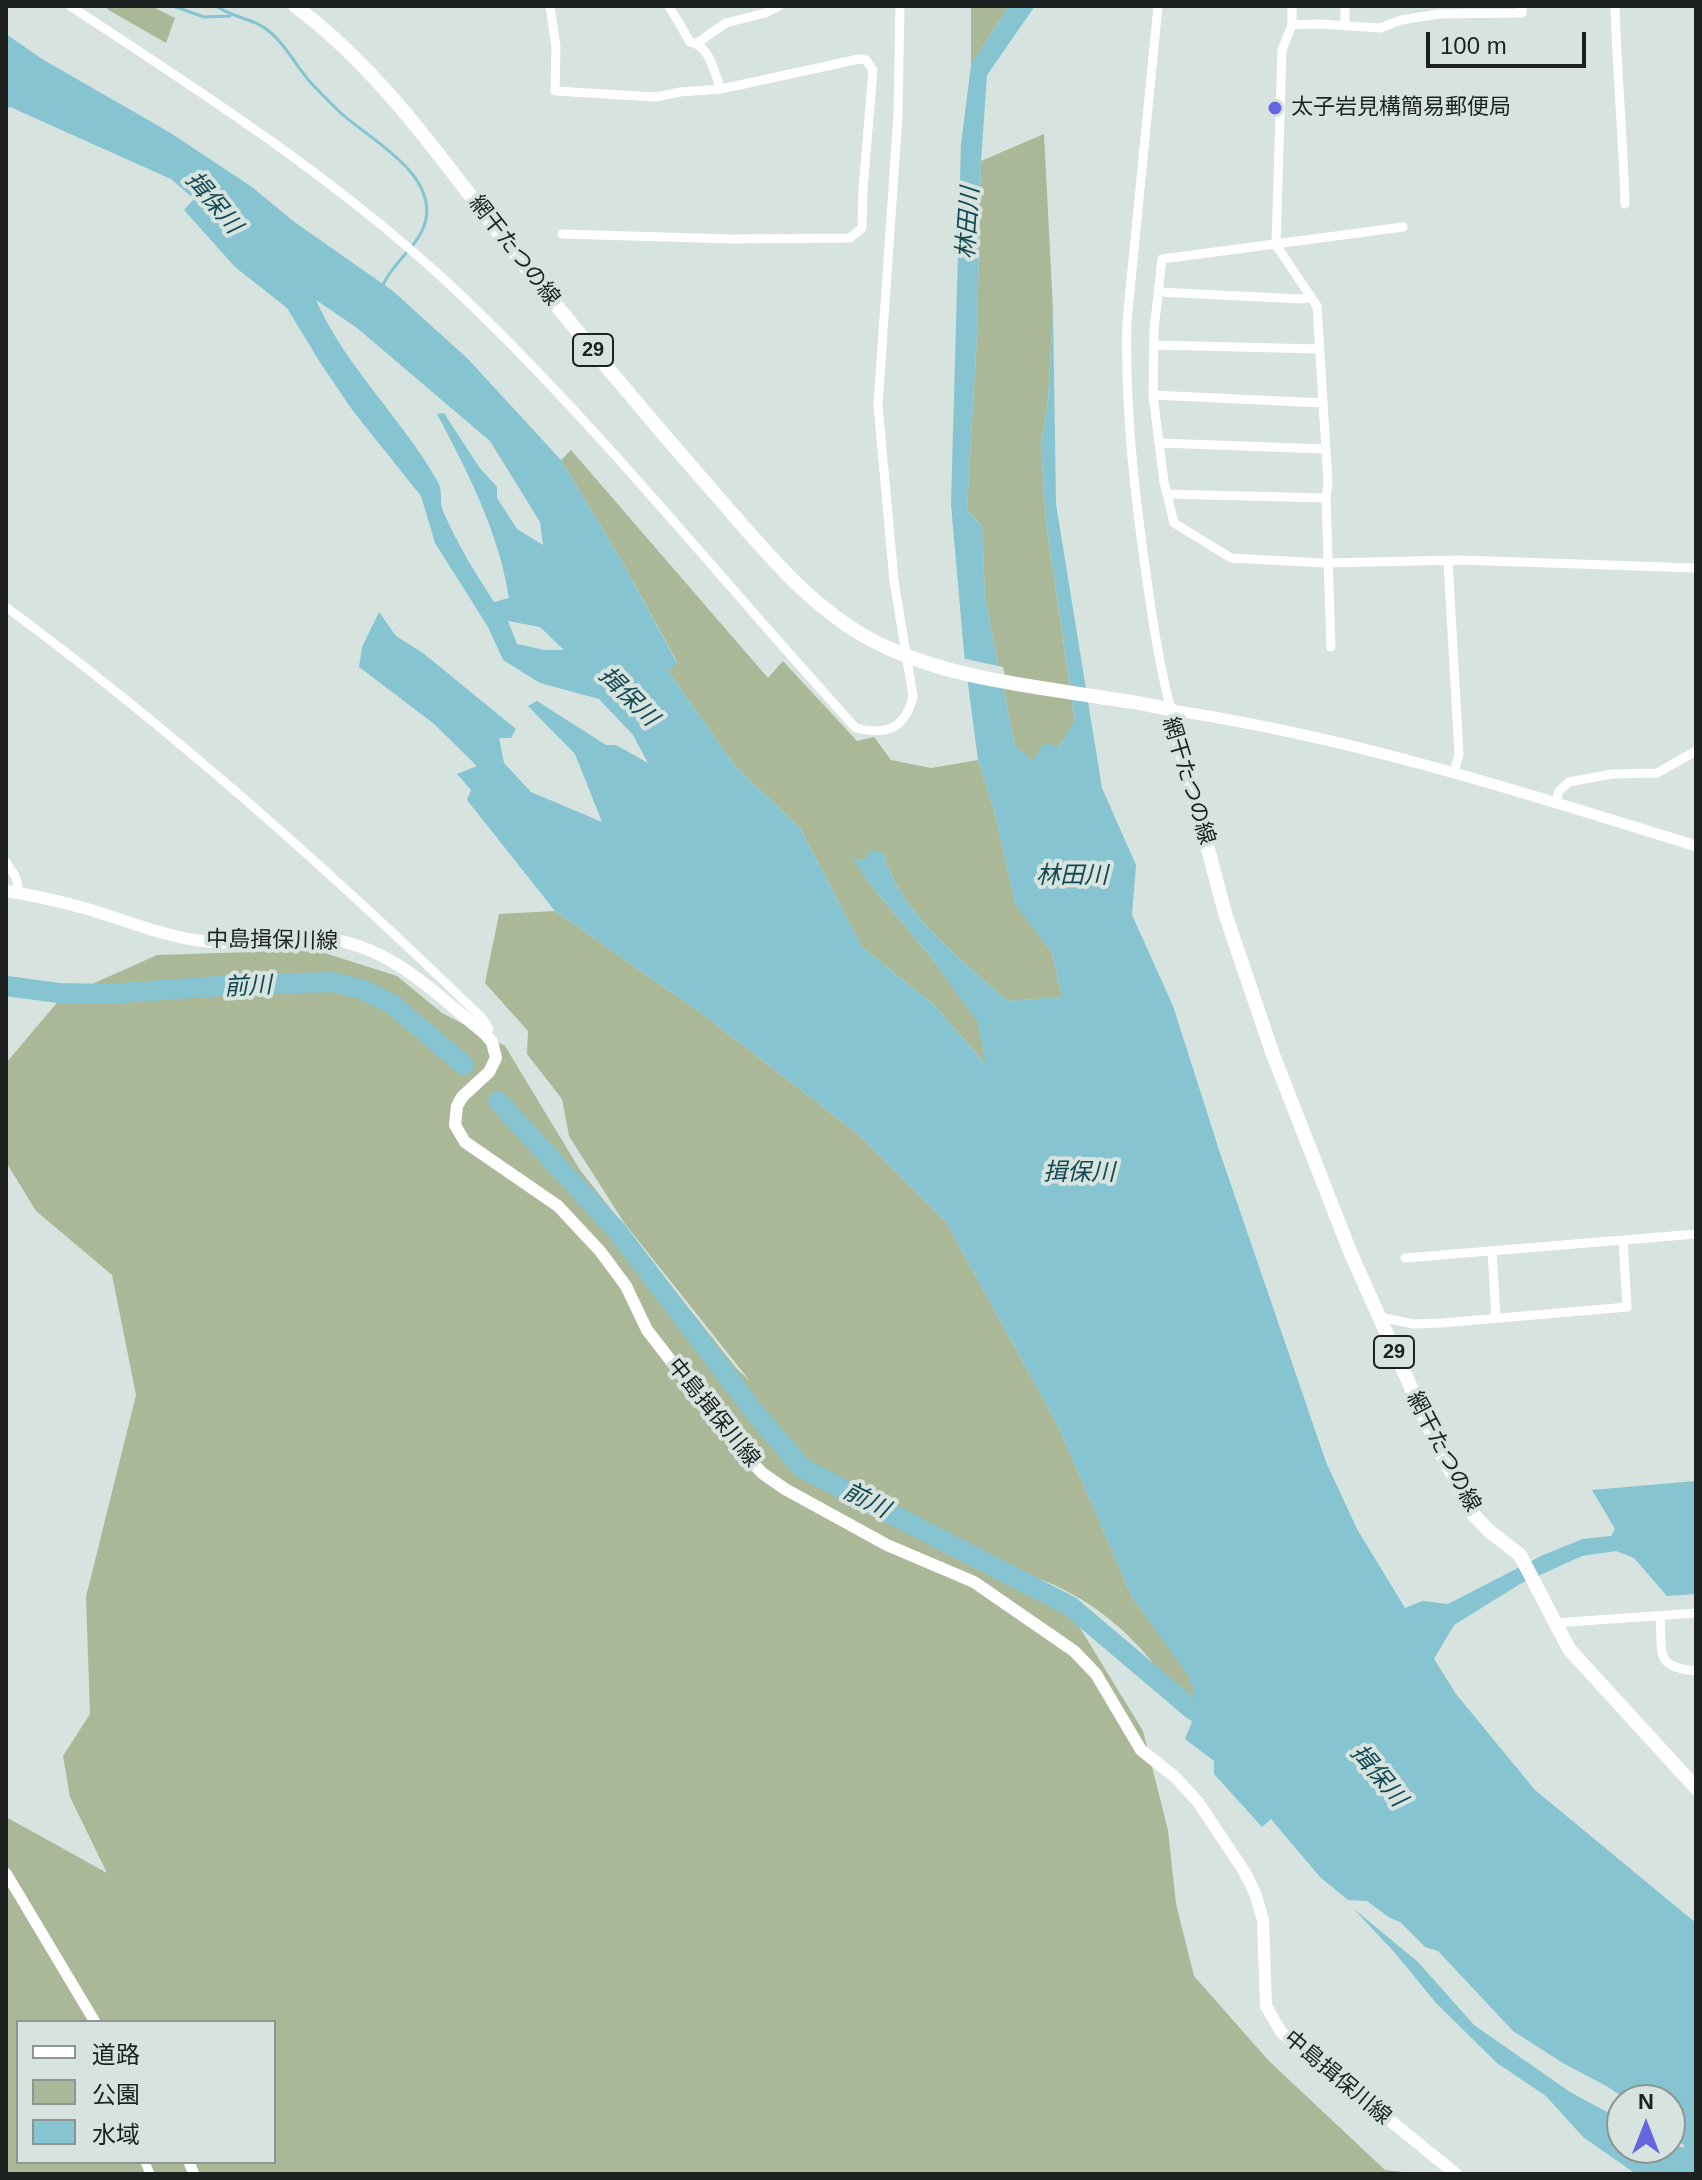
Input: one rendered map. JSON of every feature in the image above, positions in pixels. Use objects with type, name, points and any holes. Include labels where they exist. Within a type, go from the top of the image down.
[{"type":"main road","name":"網干たつの線","points":[[295,6],[324,27],[394,99],[623,387],[782,570],[841,623],[886,648],[913,658],[997,680],[1166,708],[1225,913],[1272,1052],[1351,1254],[1400,1368],[1463,1496],[1488,1530],[1520,1555],[1554,1623],[1578,1659],[1696,1788]]},
{"type":"main road","name":"中島揖保川線","points":[[12,892],[53,900],[169,935],[203,941],[238,943],[308,938],[355,945],[379,953],[403,967],[485,1034],[492,1042],[496,1058],[489,1072],[462,1097],[457,1106],[455,1125],[465,1142],[558,1206],[590,1239],[626,1286],[647,1330],[737,1446],[762,1473],[887,1545],[974,1582],[1074,1651],[1096,1674],[1141,1750],[1175,1777],[1198,1802],[1244,1871],[1263,1920],[1266,2006],[1281,2032],[1456,2174]]},
{"type":"street","points":[[70,6],[184,81],[305,168],[462,296],[587,423],[856,728],[874,733],[891,729],[909,711],[913,696],[913,658],[894,581],[878,405],[898,115],[900,6]]},
{"type":"street","points":[[550,6],[556,47],[555,91],[656,97],[721,89],[859,59],[866,60],[873,70],[862,228],[855,236],[733,239],[562,234]]},
{"type":"street","points":[[669,6],[690,42],[697,43],[708,56],[721,89]]},
{"type":"street","points":[[697,43],[726,23],[779,6]]},
{"type":"street","points":[[1158,6],[1127,321],[1126,368],[1130,455],[1166,708],[1320,737],[1454,772],[1696,846]]},
{"type":"street","points":[[1292,6],[1292,25],[1282,50],[1276,245],[1317,306],[1328,483],[1331,647]]},
{"type":"street","points":[[1345,6],[1345,25]]},
{"type":"street","points":[[1401,6],[1401,20]]},
{"type":"street","points":[[1292,25],[1380,28],[1401,20],[1438,14],[1522,13],[1522,6]]},
{"type":"street","points":[[1615,6],[1625,204]]},
{"type":"street","points":[[1403,227],[1162,259],[1153,395],[1174,523],[1231,558],[1696,568]]},
{"type":"street","points":[[1158,292],[1311,297]]},
{"type":"street","points":[[1154,345],[1320,349]]},
{"type":"street","points":[[1153,395],[1323,403]]},
{"type":"street","points":[[1160,443],[1325,449]]},
{"type":"street","points":[[1167,494],[1326,498]]},
{"type":"street","points":[[1448,561],[1459,754],[1454,772]]},
{"type":"street","points":[[6,607],[115,691],[262,813],[483,1019],[489,1029],[485,1034]]},
{"type":"street","points":[[1556,802],[1559,791],[1569,782],[1612,774],[1657,773],[1696,751]]},
{"type":"street","points":[[6,862],[19,887],[12,892]]},
{"type":"street","points":[[1405,1258],[1696,1234]]},
{"type":"street","points":[[1379,1317],[1414,1324],[1627,1307],[1623,1240]]},
{"type":"street","points":[[1492,1251],[1496,1318]]},
{"type":"street","points":[[1554,1623],[1660,1618],[1696,1613]]},
{"type":"street","points":[[1660,1618],[1663,1658],[1667,1665],[1696,1671]]},
{"type":"street","points":[[6,1873],[94,2020]]},
{"type":"green space","points":[[109,6],[151,6],[175,18],[166,43],[107,9]]},
{"type":"green space","points":[[971,6],[1009,6],[971,65]]},
{"type":"green space","points":[[1044,134],[1053,310],[1048,402],[1041,444],[1046,522],[1075,721],[1058,748],[1032,762],[1015,746],[985,599],[982,526],[967,510],[977,334],[981,161]]},
{"type":"green space","points":[[571,450],[768,678],[783,661],[857,741],[874,737],[891,760],[931,768],[978,760],[995,814],[1015,903],[1052,953],[1062,997],[1008,1001],[953,953],[918,915],[891,874],[884,853],[862,861],[854,858],[868,882],[930,956],[978,1021],[987,1066],[934,1005],[862,947],[800,828],[735,766],[668,671],[677,662],[623,563],[561,460]]},
{"type":"green space","points":[[555,911],[701,1013],[859,1135],[946,1222],[1058,1426],[1132,1597],[1189,1675],[1198,1707],[1190,1714],[1157,1668],[1118,1626],[1072,1594],[1037,1578],[1069,1610],[1143,1731],[1168,1830],[1176,1904],[1194,1976],[1269,2061],[1385,2170],[1421,2174],[6,2174],[6,1817],[107,1873],[70,1797],[63,1756],[90,1714],[86,1597],[136,1395],[112,1275],[36,1211],[6,1162],[6,1063],[61,998],[157,955],[315,950],[397,976],[442,1013],[505,1046],[580,1170],[736,1368],[750,1381],[625,1224],[569,1136],[562,1099],[527,1054],[528,1031],[485,983],[499,914]]},
{"type":"water","name":"揖保川","points":[[1009,6],[1035,6],[987,75],[967,510],[982,526],[985,599],[1015,746],[1033,761],[1044,743],[1059,747],[1075,720],[1046,522],[1041,444],[1048,402],[1053,310],[1056,504],[1102,788],[1136,865],[1132,915],[1173,1006],[1326,1462],[1357,1529],[1405,1608],[1422,1601],[1448,1604],[1543,1555],[1583,1539],[1611,1536],[1615,1529],[1592,1490],[1696,1481],[1696,1594],[1667,1596],[1634,1558],[1616,1551],[1582,1556],[1520,1584],[1454,1625],[1434,1659],[1456,1694],[1535,1790],[1696,1923],[1696,2174],[1636,2174],[1622,2164],[1686,2164],[1686,2084],[1606,2086],[1513,2031],[1438,1951],[1425,1947],[1400,1922],[1367,1901],[1348,1900],[1320,1877],[1271,1819],[1262,1827],[1214,1774],[1214,1761],[1185,1739],[1198,1707],[1188,1675],[1132,1597],[1058,1426],[946,1222],[859,1135],[701,1013],[555,911],[467,800],[471,790],[457,774],[477,766],[433,723],[359,667],[362,647],[379,612],[396,636],[423,653],[516,729],[511,738],[499,738],[504,763],[531,792],[602,822],[575,754],[528,706],[537,701],[606,745],[616,745],[648,763],[633,735],[599,699],[540,683],[503,660],[488,627],[435,543],[421,496],[353,411],[287,308],[235,267],[184,210],[194,199],[171,179],[10,107],[6,109],[6,34],[42,59],[169,132],[252,187],[293,221],[393,291],[468,359],[561,460],[623,563],[677,663],[668,671],[735,766],[800,828],[862,947],[934,1005],[986,1065],[977,1021],[930,956],[868,882],[852,857],[861,861],[873,850],[884,853],[891,874],[918,915],[953,953],[1008,1001],[1062,997],[1052,953],[1015,904],[995,814],[978,760],[964,653],[951,504],[961,144],[971,65]],"holes":[[[316,300],[357,328],[490,441],[540,522],[543,545],[517,529],[497,498],[497,487],[479,467],[444,413],[437,414],[490,527],[509,598],[494,602],[448,523],[438,482],[408,436],[358,371],[328,325]],[[508,621],[540,627],[564,650],[545,650],[517,644]]]},
{"type":"water","name":"揖保川","points":[[1354,1909],[1418,1962],[1474,2025],[1570,2092],[1606,2111],[1606,2153],[1583,2137],[1546,2096],[1497,2063],[1436,2003]]},
{"type":"pier","points":[[961,658],[1003,667],[1007,685],[963,676]]},
{"type":"waterway","points":[[173,6],[204,17],[230,16]]},
{"type":"waterway","points":[[216,6],[270,32],[312,84],[342,114],[398,159],[421,187],[426,202],[423,228],[383,285]]},
{"type":"waterway","name":"前川","points":[[6,986],[59,993],[107,994],[331,982],[361,989],[392,1004],[464,1065]]},
{"type":"waterway","name":"前川","points":[[498,1101],[618,1232],[756,1414],[802,1468],[1070,1606],[1194,1711],[1220,1717]]},
{"type":"place","name":"太子岩見構簡易郵便局","points":[[1275,108]]},
{"type":"water label","name":"林田川","points":[[969,223]]},
{"type":"water label","name":"林田川","points":[[1072,876]]}]
